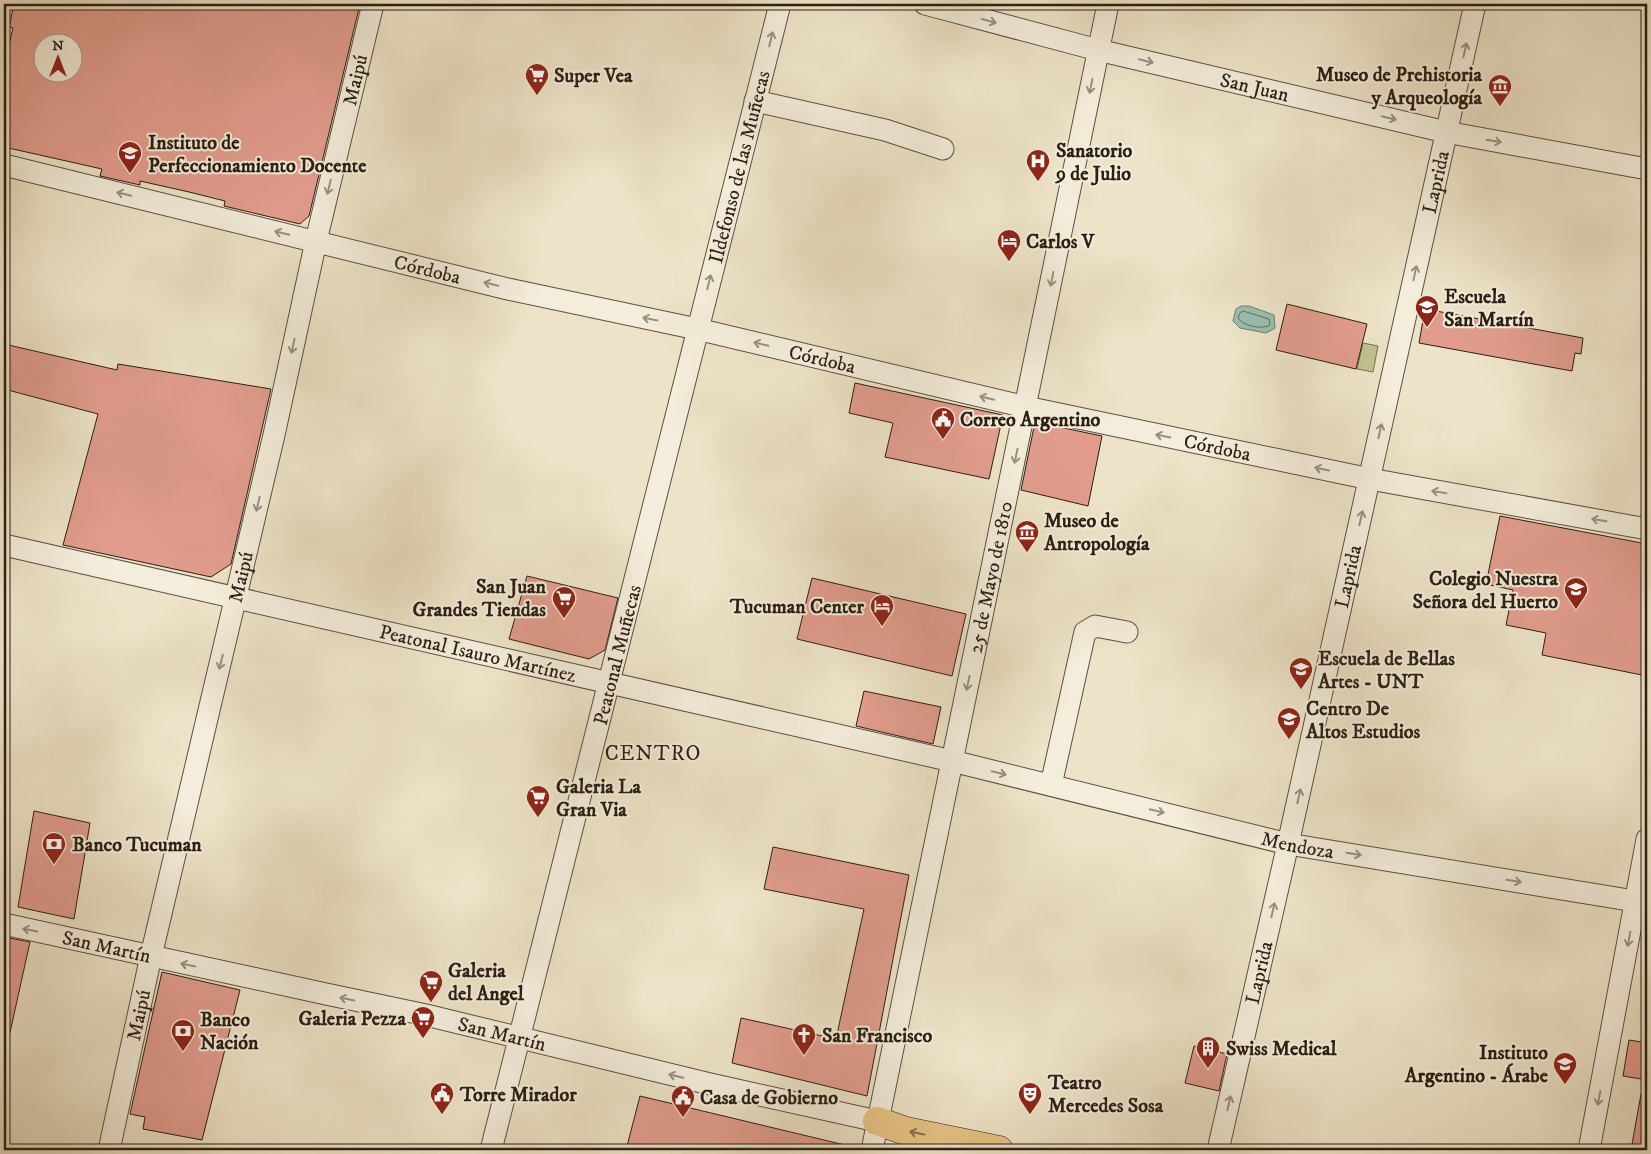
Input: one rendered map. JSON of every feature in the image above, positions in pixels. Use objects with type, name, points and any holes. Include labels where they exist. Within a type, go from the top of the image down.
[{"type":"main road","name":"San Martín","points":[[877,1121],[906,1131],[999,1150]]},
{"type":"street","name":"Maipú","points":[[108,1150],[151,956],[274,435],[316,241],[373,4]]},
{"type":"street","name":"Ildefonso de las Muñecas","points":[[697,329],[780,4]]},
{"type":"street","name":"San Juan","points":[[925,4],[1098,50],[1446,132],[1647,169]]},
{"type":"street","name":"25 de Mayo de 1810","points":[[872,1150],[1108,4]]},
{"type":"street","name":"Laprida","points":[[1218,1150],[1475,4]]},
{"type":"street","points":[[755,101],[885,130],[943,149]]},
{"type":"street","name":"Córdoba","points":[[4,165],[508,289],[697,329],[1026,407],[1370,479],[1647,529]]},
{"type":"street","name":"Peatonal Muñecas","points":[[491,1150],[611,684],[697,329]]},
{"type":"street","name":"Peatonal Isauro Martínez","points":[[4,545],[952,761]]},
{"type":"street","points":[[1051,785],[1085,632],[1096,626],[1127,632]]},
{"type":"street","name":"Mendoza","points":[[952,761],[1288,844],[1642,902]]},
{"type":"street","points":[[1589,1150],[1642,902],[1647,839]]},
{"type":"street","name":"San Martín","points":[[4,924],[426,1015],[710,1084],[877,1121]]},
{"type":"shaded area","points":[[1363,343],[1378,346],[1373,372],[1357,369]]},
{"type":"water","points":[[1241,306],[1249,306],[1274,315],[1275,328],[1266,333],[1240,328],[1233,321],[1236,309]]},
{"type":"building","points":[[14,4],[360,4],[309,216],[300,224],[224,206],[225,201],[189,192],[140,181],[140,185],[100,176],[102,169],[4,147],[4,66],[13,28],[9,27]]},
{"type":"building","points":[[1287,304],[1367,324],[1356,369],[1276,350]]},
{"type":"building","points":[[1425,309],[1583,338],[1581,354],[1575,353],[1572,371],[1419,343]]},
{"type":"building","points":[[4,344],[117,370],[118,364],[271,389],[231,564],[211,577],[63,545],[98,414],[4,389]]},
{"type":"building","name":"Correo Argentino","points":[[855,383],[1003,415],[989,479],[885,457],[893,423],[849,413]]},
{"type":"building","points":[[1035,422],[1102,436],[1088,506],[1021,490]]},
{"type":"building","name":"Colegio Nuestra Señora del Huerto","points":[[1500,516],[1647,544],[1647,676],[1542,655],[1546,633],[1506,625],[1513,590],[1486,584]]},
{"type":"building","name":"San Juan Grandes Tiendas","points":[[527,576],[618,598],[605,650],[589,659],[509,639]]},
{"type":"building","name":"Tucuman Center","points":[[812,578],[966,614],[952,676],[797,639]]},
{"type":"building","points":[[864,691],[941,707],[933,744],[856,726]]},
{"type":"building","name":"Banco Tucuman","points":[[34,811],[90,823],[74,919],[18,907]]},
{"type":"building","points":[[773,847],[909,875],[867,1096],[732,1063],[741,1018],[836,1039],[864,909],[764,889]]},
{"type":"building","points":[[4,937],[30,942],[9,1037],[4,1037]]},
{"type":"building","name":"Banco Nación","points":[[162,972],[240,990],[202,1140],[143,1129],[145,1117],[130,1114]]},
{"type":"building","points":[[1629,1040],[1647,1043],[1647,1080],[1623,1076]]},
{"type":"building","name":"Swiss Medical","points":[[1194,1046],[1227,1054],[1219,1091],[1185,1083]]},
{"type":"building","points":[[1641,1094],[1647,1095],[1647,1150],[1631,1150]]},
{"type":"building","name":"Casa de Gobierno","points":[[640,1096],[845,1145],[845,1150],[626,1150]]},
{"type":"place","name":"Super Vea","points":[[537,96]]},
{"type":"place","name":"Museo de Prehistoria y Arqueología","points":[[1500,107]]},
{"type":"place","name":"Instituto de Perfeccionamiento Docente","points":[[130,174]]},
{"type":"place","name":"Sanatorio 9 de Julio","points":[[1038,182]]},
{"type":"place","name":"Carlos V","points":[[1009,262]]},
{"type":"place","name":"Escuela San Martín","points":[[1427,328]]},
{"type":"place","name":"Correo Argentino","points":[[943,440]]},
{"type":"place","name":"Museo de Antropología","points":[[1027,553]]},
{"type":"place","name":"Colegio Nuestra Señora del Huerto","points":[[1576,610]]},
{"type":"place","name":"San Juan Grandes Tiendas","points":[[564,619]]},
{"type":"place","name":"Tucuman Center","points":[[882,627]]},
{"type":"place","name":"Escuela de Bellas Artes - UNT","points":[[1301,690]]},
{"type":"place","name":"Centro De Altos Estudios","points":[[1289,740]]},
{"type":"place","name":"Galeria La Gran Via","points":[[538,818]]},
{"type":"place","name":"Banco Tucuman","points":[[54,865]]},
{"type":"place","name":"Galeria del Angel","points":[[431,1003]]},
{"type":"place","name":"Galeria Pezza","points":[[423,1039]]},
{"type":"place","name":"Banco Nación","points":[[183,1052]]},
{"type":"place","name":"San Francisco","points":[[804,1056]]},
{"type":"place","name":"Swiss Medical","points":[[1208,1069]]},
{"type":"place","name":"Instituto Argentino - Árabe","points":[[1565,1085]]},
{"type":"place","name":"Torre Mirador","points":[[442,1115]]},
{"type":"place","name":"Teatro Mercedes Sosa","points":[[1030,1115]]},
{"type":"place","name":"Casa de Gobierno","points":[[683,1118]]},
{"type":"district","name":"CENTRO","points":[[653,753]]}]
